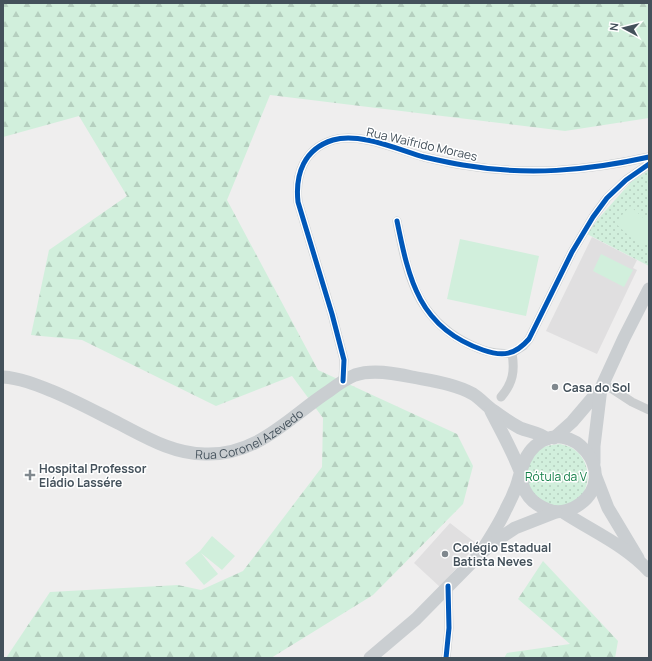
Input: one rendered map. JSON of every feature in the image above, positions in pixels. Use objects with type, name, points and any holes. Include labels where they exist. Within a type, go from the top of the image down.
[{"type":"main road","points":[[480,554],[507,509],[528,455],[536,446],[550,439],[572,422],[602,386],[649,289]]},
{"type":"main road","name":"Rua Coronel Azevedo","points":[[3,377],[18,379],[70,399],[174,450],[206,455],[236,450],[261,441],[301,412],[316,399],[349,378],[368,373],[401,375],[458,388],[472,394],[490,409],[520,428],[540,434],[550,439]]},
{"type":"main road","points":[[602,386],[594,446],[596,477],[608,508],[646,568]]},
{"type":"main road","name":"Rua Coronel Azevedo","points":[[490,409],[506,438],[520,473]]},
{"type":"main road","points":[[550,439],[564,438],[578,443],[589,454],[594,463]]},
{"type":"main road","points":[[520,473],[524,487],[531,499],[542,508],[560,512],[605,536],[646,568]]},
{"type":"main road","points":[[370,658],[416,619],[480,554],[515,528],[575,508],[586,500],[592,490],[596,477]]},
{"type":"street","name":"Rua Waifrido Moraes","points":[[349,378],[330,307],[298,202],[298,178],[306,158],[318,147],[333,140],[353,139],[382,144],[426,158],[463,165],[521,172],[559,171],[614,165],[649,157]]},
{"type":"street","points":[[397,221],[406,264],[418,295],[428,313],[448,332],[475,347],[492,353],[512,353],[523,346],[529,339],[572,252],[600,207],[626,180],[649,164]]},
{"type":"street","points":[[501,397],[513,378],[512,353]]},
{"type":"street","name":"Rua Waifrido Moraes","points":[[344,360],[349,378]]},
{"type":"street","points":[[602,386],[649,410]]},
{"type":"street","points":[[446,658],[449,622],[448,586]]},
{"type":"shaded area","points":[[592,237],[637,260],[633,268],[637,270],[597,354],[546,331]]},
{"type":"shaded area","name":"Colégio Estadual Batista Neves","points":[[450,523],[477,544],[440,587],[414,563]]},
{"type":"green space","points":[[3,3],[649,3],[649,118],[565,131],[270,95],[227,200],[318,370],[457,434],[473,466],[463,504],[373,595],[271,658],[6,658],[50,592],[178,585],[201,590],[243,571],[322,467],[323,418],[292,376],[216,406],[82,340],[31,335],[49,250],[127,196],[79,116],[3,137]]},
{"type":"green space","points":[[649,170],[649,266],[587,234],[598,219],[631,182]]},
{"type":"green space","points":[[630,206],[649,223],[649,237],[640,246],[615,223]]},
{"type":"green space","points":[[460,239],[539,256],[526,316],[447,299]]},
{"type":"green space","points":[[601,254],[633,270],[624,287],[593,271]]},
{"type":"green space","name":"Rótula da V","points":[[560,444],[572,448],[578,453],[583,459],[588,474],[585,489],[576,501],[552,507],[532,496],[525,474],[537,452],[545,447]]},
{"type":"green space","points":[[212,536],[235,556],[222,570],[201,553],[218,574],[204,585],[185,563],[200,551]]},
{"type":"green space","points":[[543,561],[618,641],[615,658],[504,658],[507,653],[570,644],[518,599]]},
{"type":"cycle path","points":[[343,381],[344,360],[332,314],[298,202],[297,192],[300,172],[308,156],[323,144],[333,140],[355,138],[379,143],[424,157],[453,163],[487,168],[533,171],[579,169],[649,157]]},
{"type":"cycle path","points":[[397,221],[406,263],[420,299],[431,315],[444,329],[461,341],[490,352],[503,354],[508,353],[519,348],[529,339],[572,252],[593,217],[607,198],[626,180],[649,164]]},
{"type":"cycle path","points":[[446,658],[449,628],[448,586]]},
{"type":"place","name":"Casa do Sol","points":[[555,387]]},
{"type":"place","name":"Hospital Professor Eládio Lassére","points":[[30,475]]},
{"type":"place","name":"Colégio Estadual Batista Neves","points":[[445,554]]}]
